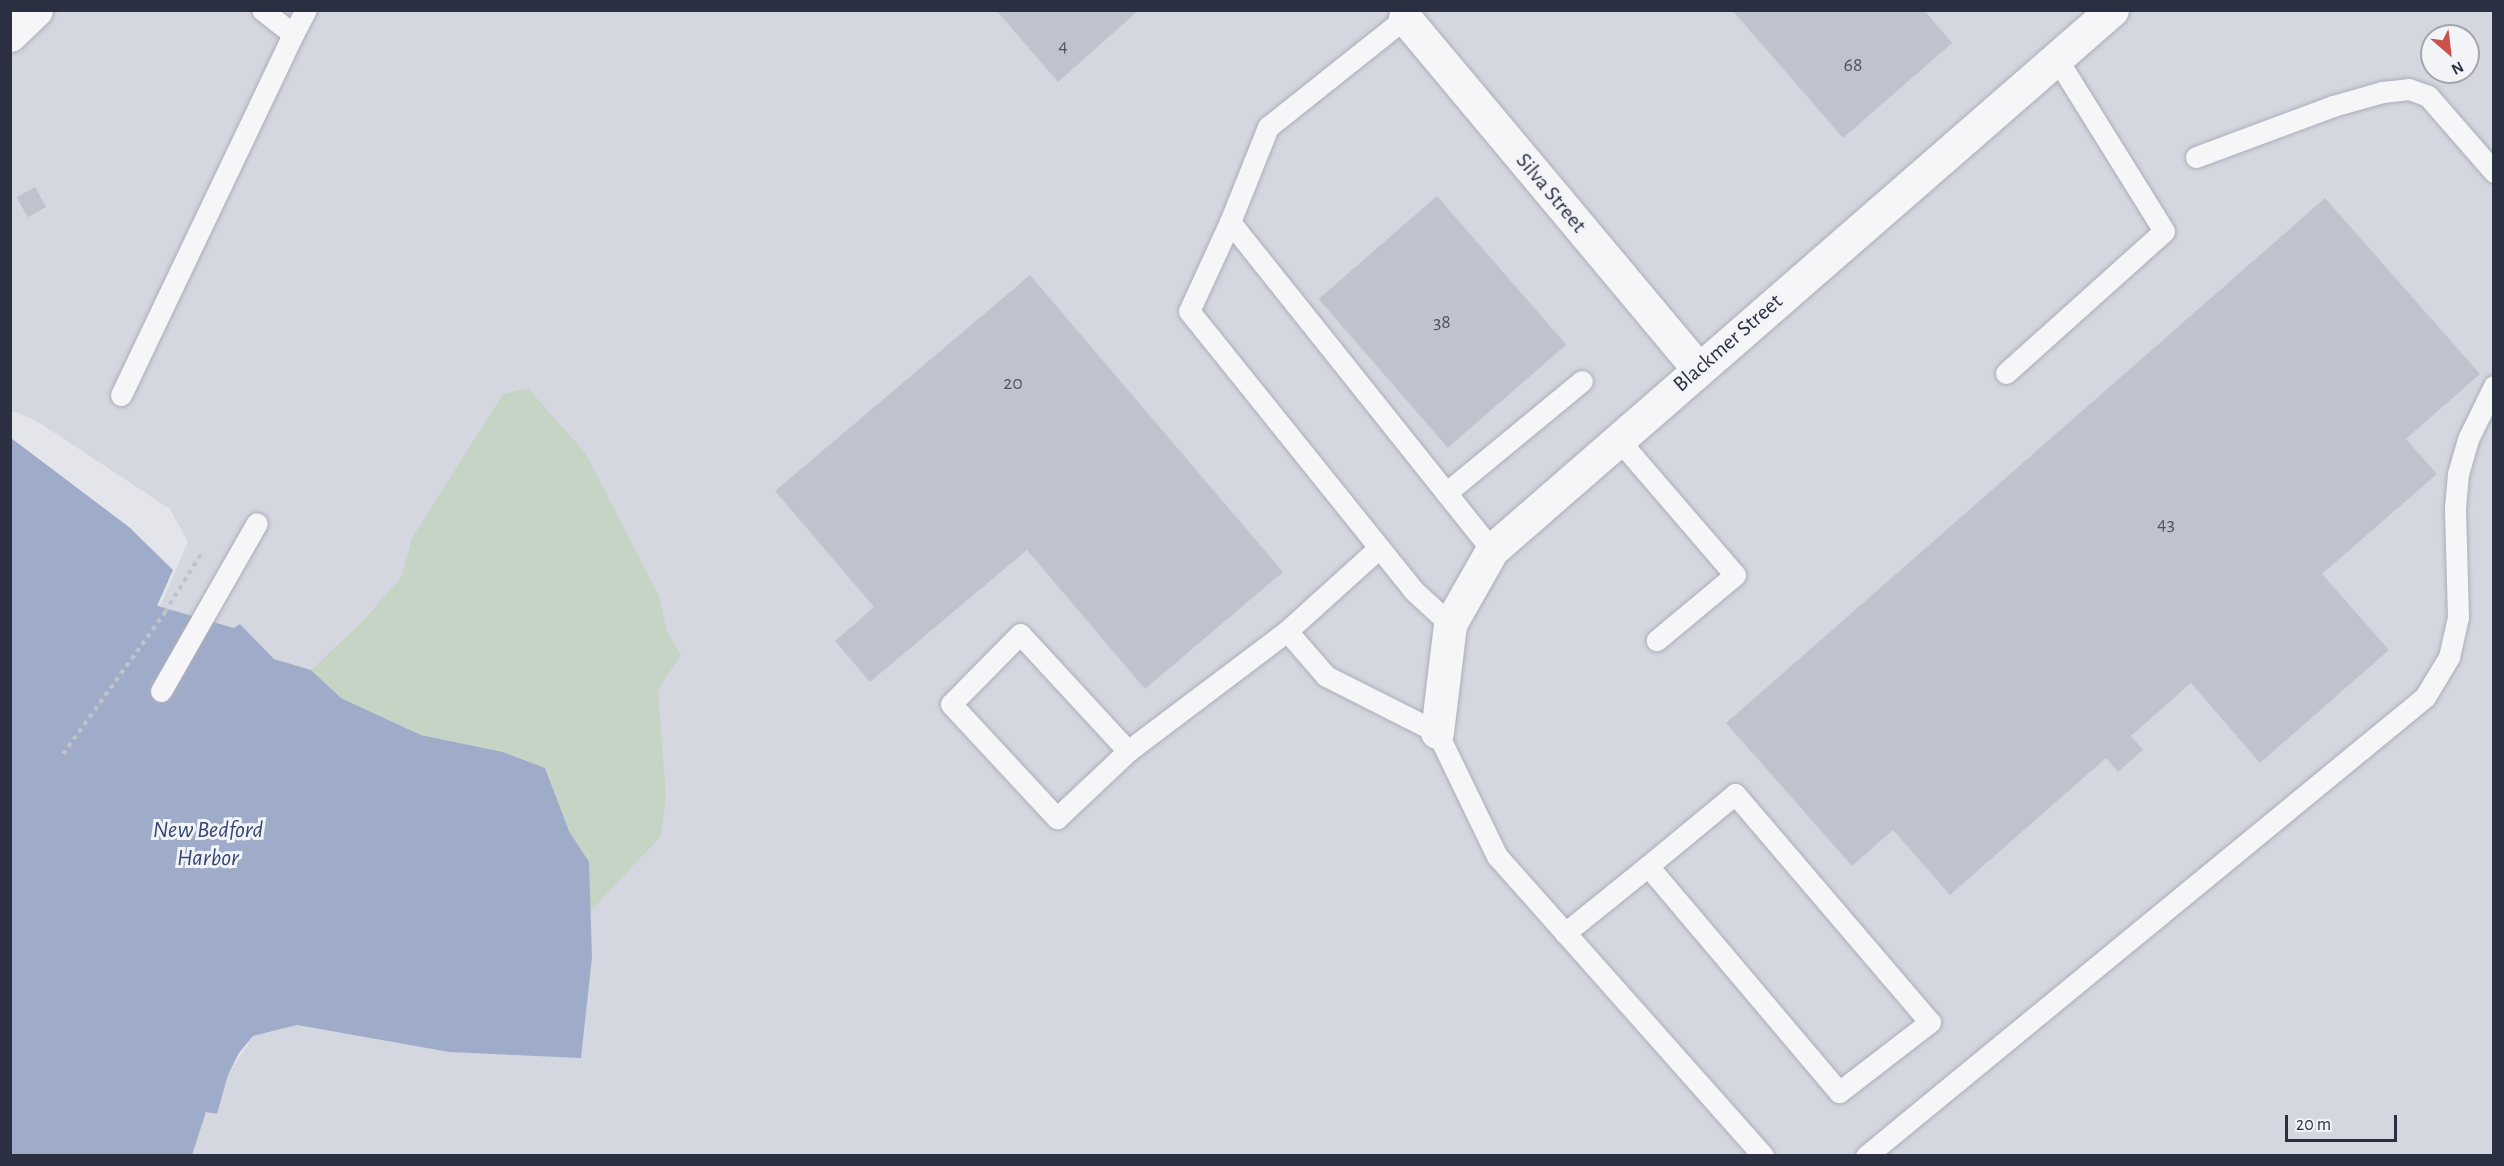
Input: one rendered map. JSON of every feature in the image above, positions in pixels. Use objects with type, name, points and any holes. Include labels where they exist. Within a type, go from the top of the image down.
[{"type":"street","points":[[10,35],[36,10]]},
{"type":"street","name":"Blackmer Street","points":[[1437,732],[1450,624],[1492,550],[2112,10]]},
{"type":"street","name":"Silva Street","points":[[1403,14],[1698,369]]},
{"type":"lane","points":[[262,10],[293,34]]},
{"type":"lane","points":[[121,395],[306,10]]},
{"type":"lane","points":[[1403,14],[1268,127],[1230,222],[1189,311],[1413,590],[1450,624]]},
{"type":"lane","points":[[2006,373],[2164,231],[2056,59]]},
{"type":"lane","points":[[2196,157],[2332,106],[2382,92],[2409,89],[2428,96],[2493,172]]},
{"type":"lane","points":[[1230,222],[1492,550]]},
{"type":"lane","points":[[1446,493],[1582,381]]},
{"type":"lane","points":[[1866,1155],[2425,697],[2449,657],[2458,617],[2455,508],[2458,474],[2468,439],[2493,386]]},
{"type":"lane","points":[[1618,439],[1735,575],[1657,640]]},
{"type":"lane","points":[[161,691],[257,523]]},
{"type":"lane","points":[[1128,751],[1020,634],[951,704],[1058,818],[1128,751],[1287,631],[1379,548]]},
{"type":"lane","points":[[1287,631],[1326,676],[1437,732],[1497,856],[1763,1155]]},
{"type":"lane","points":[[1566,933],[1735,794],[1930,1022],[1839,1092],[1648,866]]},
{"type":"path","points":[[152,630],[171,605],[201,554]]},
{"type":"path","points":[[63,754],[166,611]]},
{"type":"shaded area","points":[[10,11],[2493,11],[2493,1155],[192,1155],[206,1111],[217,1114],[228,1075],[253,1036],[297,1025],[449,1052],[592,957],[588,862],[569,831],[545,768],[341,698],[311,670],[274,659],[240,624],[234,628],[157,606],[11,413]]},
{"type":"green space","points":[[528,388],[586,454],[659,596],[667,632],[681,655],[658,689],[666,797],[661,836],[588,914],[588,862],[569,831],[545,768],[503,752],[421,735],[341,698],[311,670],[363,621],[402,576],[412,538],[503,394]]},
{"type":"water","name":"New Bedford Harbor","points":[[10,413],[185,542],[158,606],[234,628],[240,624],[274,659],[311,670],[341,698],[421,735],[503,752],[545,768],[569,831],[589,862],[592,957],[581,1058],[449,1052],[297,1025],[253,1036],[239,1053],[228,1075],[217,1114],[206,1112],[192,1155],[11,1155]]},
{"type":"pier","points":[[10,410],[35,420],[170,509],[188,542],[161,604],[157,606],[173,570],[129,527],[11,438]]},
{"type":"building","points":[[996,10],[1139,10],[1058,82]]},
{"type":"building","points":[[1732,10],[1924,10],[1952,43],[1843,138]]},
{"type":"building","points":[[35,187],[46,207],[28,217],[17,197]]},
{"type":"building","points":[[1437,196],[1566,345],[1448,448],[1319,299]]},
{"type":"building","points":[[2325,198],[2480,374],[2406,439],[2437,474],[2322,574],[2389,650],[2260,763],[2191,683],[2131,736],[2143,750],[2118,772],[2106,758],[1950,895],[1893,830],[1852,866],[1726,723]]},
{"type":"building","points":[[1030,275],[1283,572],[1145,689],[1027,550],[870,682],[835,641],[874,607],[775,491]]}]
